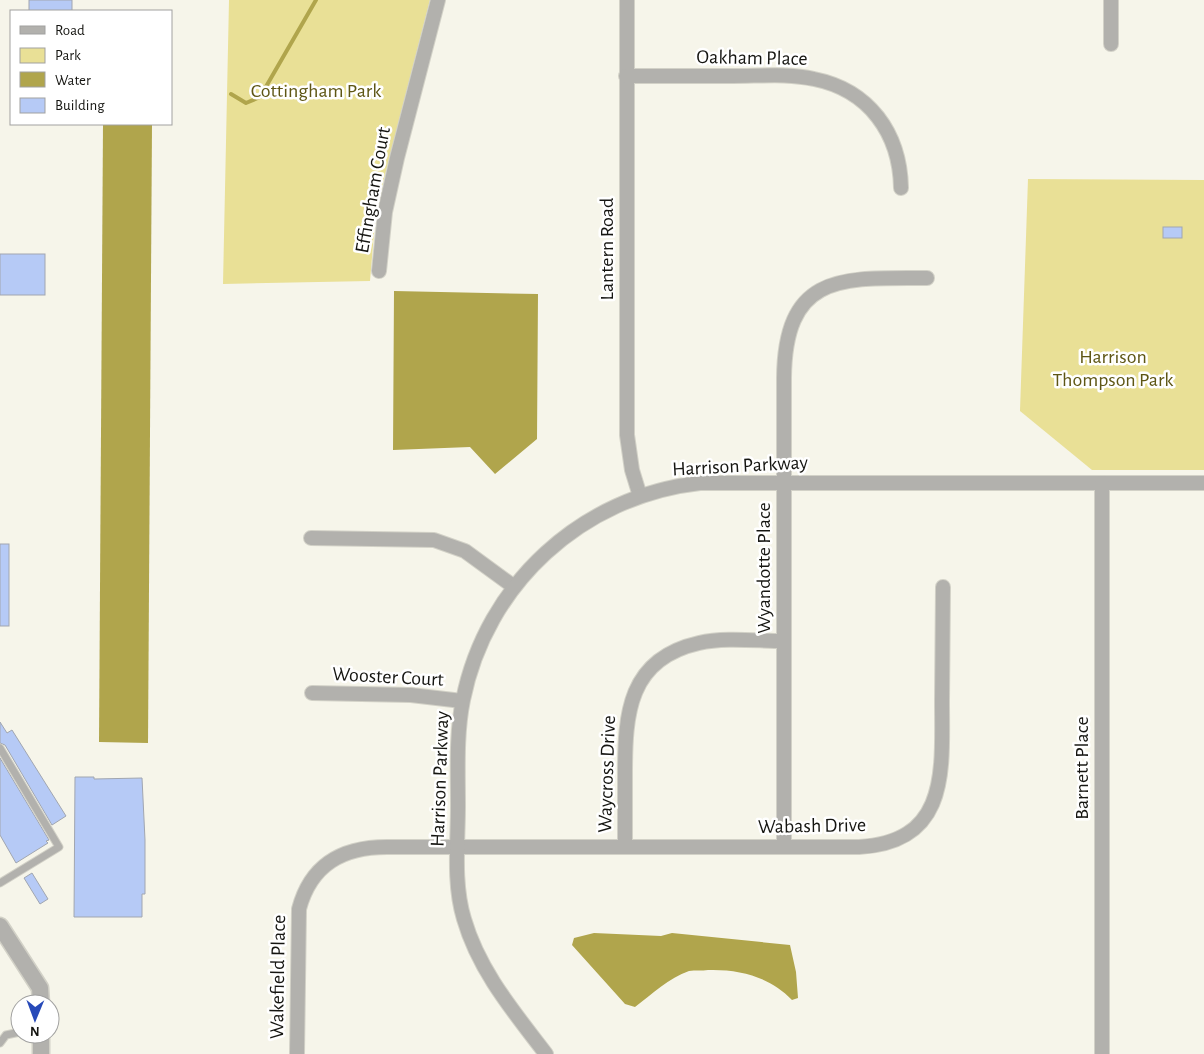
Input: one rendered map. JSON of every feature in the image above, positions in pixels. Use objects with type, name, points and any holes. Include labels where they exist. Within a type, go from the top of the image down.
[{"type":"street","name":"Effingham Court","points":[[379,272],[385,212],[438,0]]},
{"type":"street","name":"Lantern Road","points":[[627,0],[627,435],[632,470],[640,496]]},
{"type":"street","points":[[1111,0],[1111,44]]},
{"type":"street","name":"Oakham Place","points":[[626,76],[798,76],[828,82],[863,100],[887,130],[899,159],[901,188]]},
{"type":"street","name":"Wyandotte Place","points":[[784,847],[785,349],[790,327],[799,312],[818,292],[839,282],[870,278],[927,278]]},
{"type":"street","name":"Harrison Parkway","points":[[546,1054],[493,983],[473,944],[460,900],[458,846],[458,752],[462,701],[477,651],[499,606],[513,586],[536,561],[562,539],[612,508],[640,496],[667,488],[700,483],[1204,483]]},
{"type":"street","name":"Barnett Place","points":[[1102,483],[1102,1054]]},
{"type":"street","points":[[311,538],[434,540],[465,552],[513,586]]},
{"type":"street","name":"Wabash Drive","points":[[458,846],[859,847],[884,844],[908,832],[930,808],[938,791],[942,774],[943,587]]},
{"type":"street","name":"Waycross Drive","points":[[625,846],[626,722],[633,696],[641,681],[666,657],[687,646],[701,642],[783,641]]},
{"type":"street","name":"Wooster Court","points":[[312,693],[411,695],[462,701]]},
{"type":"street","name":"Wakefield Place","points":[[297,1054],[297,921],[301,898],[312,879],[337,857],[353,850],[374,847],[458,846]]},
{"type":"street","points":[[0,926],[40,988],[40,994]]},
{"type":"lane","points":[[0,748],[59,847],[0,883]]},
{"type":"lane","points":[[0,1043],[6,1034],[10,1033]]},
{"type":"green space","name":"Cottingham Park","points":[[229,0],[430,0],[376,210],[370,281],[223,284]]},
{"type":"green space","name":"Harrison Thompson Park","points":[[1028,179],[1204,180],[1204,470],[1092,470],[1020,411]]},
{"type":"water","points":[[103,125],[152,125],[148,743],[99,742]]},
{"type":"water","points":[[394,291],[538,294],[537,439],[495,474],[470,447],[393,450]]},
{"type":"water","points":[[594,933],[661,936],[672,933],[790,945],[796,972],[798,998],[792,1000],[774,985],[754,976],[732,971],[708,970],[689,971],[682,974],[635,1007],[625,1004],[572,945],[574,938]]},
{"type":"building","points":[[29,0],[72,0],[72,10],[29,10]]},
{"type":"building","points":[[1163,227],[1182,227],[1182,238],[1163,238]]},
{"type":"building","points":[[0,254],[45,254],[45,295],[0,295]]},
{"type":"building","points":[[0,544],[9,544],[9,626],[0,626]]},
{"type":"building","points":[[0,722],[7,733],[12,730],[66,816],[52,825],[5,745],[0,743]]},
{"type":"building","points":[[0,758],[49,840],[46,841],[48,843],[16,863],[0,835]]},
{"type":"building","points":[[75,777],[94,777],[94,779],[142,778],[145,894],[142,894],[142,917],[74,917]]},
{"type":"building","points":[[32,873],[48,899],[40,904],[24,878]]},
{"type":"waterway","points":[[231,94],[246,103],[260,97],[316,0]]}]
